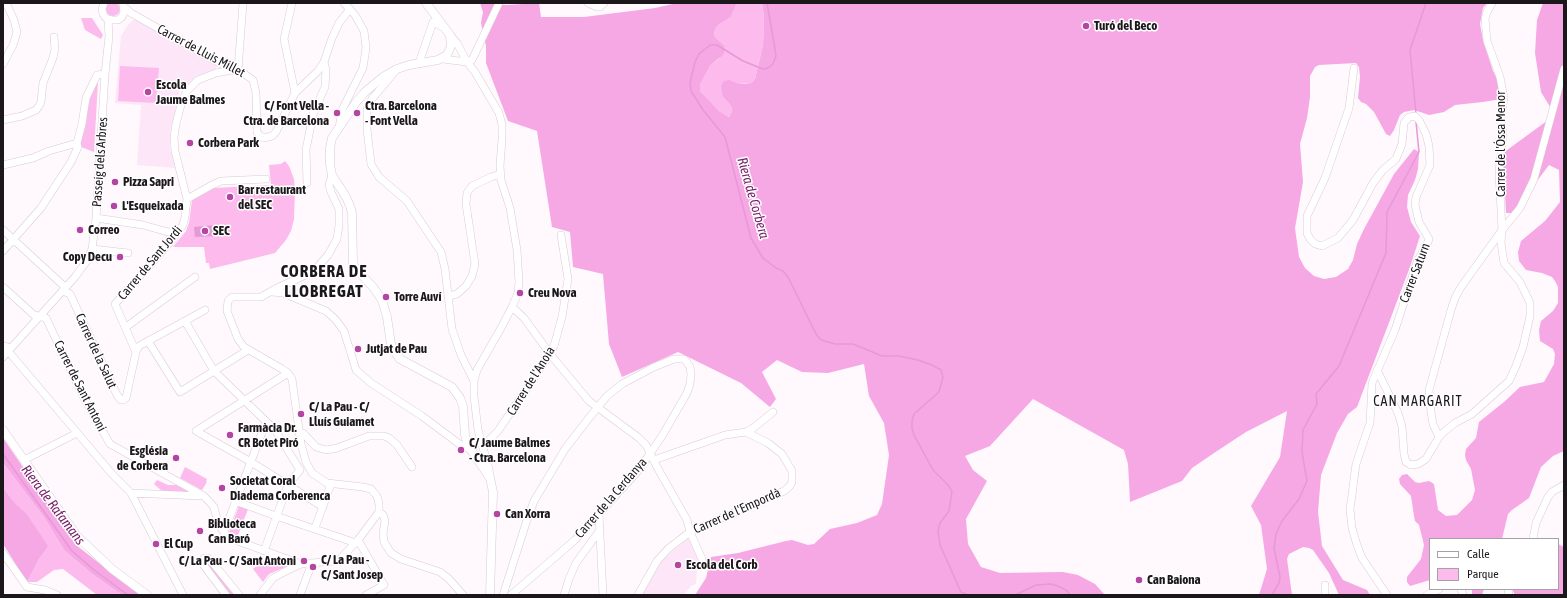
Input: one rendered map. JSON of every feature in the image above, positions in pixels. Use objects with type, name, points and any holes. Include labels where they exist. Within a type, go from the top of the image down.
[{"type":"street","points":[[3,64],[13,45],[17,32],[14,20],[6,3]]},
{"type":"street","name":"Passeig dels Arbres","points":[[3,357],[7,349],[64,289],[86,262],[92,249],[96,218],[105,74],[112,20],[104,16],[102,11],[104,3]]},
{"type":"street","points":[[235,70],[243,3]]},
{"type":"street","points":[[292,3],[284,39],[295,93]]},
{"type":"street","points":[[344,3],[355,15],[364,31],[366,48],[362,68],[346,110],[332,138],[330,148],[332,175],[346,197],[352,214],[353,261],[358,271],[373,287],[382,300],[387,317],[391,344],[400,359],[452,387],[460,398],[463,406],[465,435],[470,450],[490,478]]},
{"type":"street","points":[[426,3],[457,43],[467,62],[475,72],[499,113],[502,125],[500,174],[504,193],[510,208],[517,250],[519,287],[512,307],[477,370],[474,381],[475,412],[489,469],[493,501],[490,595]]},
{"type":"street","points":[[346,110],[383,77],[397,69],[443,59],[470,62],[474,57],[499,3]]},
{"type":"street","points":[[588,3],[596,8],[600,7],[604,3]]},
{"type":"street","name":"Carrer de l'Óssa Menor","points":[[1378,370],[1402,426],[1406,462],[1411,465],[1418,464],[1426,459],[1439,437],[1455,423],[1472,414],[1509,382],[1523,347],[1530,316],[1530,303],[1520,282],[1504,263],[1501,243],[1502,230],[1499,172],[1503,134],[1501,118],[1504,98],[1500,77],[1487,41],[1485,19],[1492,3]]},
{"type":"street","points":[[112,20],[123,14],[123,5]]},
{"type":"street","name":"Carrer de Lluis Millet","points":[[123,5],[131,13],[253,80],[255,84],[257,132],[264,138],[272,136],[276,132],[295,93],[318,71],[324,62],[339,23],[350,9]]},
{"type":"street","points":[[419,63],[432,22],[448,31],[451,46],[447,55],[443,59]]},
{"type":"street","points":[[3,120],[22,116],[36,110],[39,106],[41,102],[42,83],[53,58],[55,49],[54,37]]},
{"type":"street","points":[[307,182],[306,150],[313,114],[325,87],[326,70],[324,62]]},
{"type":"street","points":[[219,72],[220,63]]},
{"type":"street","name":"Carrer Saturn","points":[[1354,68],[1349,108],[1325,178],[1307,216],[1307,233],[1310,239],[1315,244],[1322,246],[1338,238],[1353,220],[1373,183],[1383,170],[1396,159],[1402,144],[1404,123],[1408,117],[1415,116],[1420,120],[1429,146],[1430,165],[1416,197],[1415,205],[1419,222],[1429,239],[1417,262],[1395,330],[1371,387],[1370,423],[1356,464],[1350,509],[1352,528],[1362,558],[1387,595]]},
{"type":"street","points":[[397,69],[366,109],[370,164],[379,177],[407,201],[436,242],[441,252],[455,338],[470,375],[474,381]]},
{"type":"street","points":[[1439,437],[1433,424],[1429,390],[1455,298],[1461,287],[1502,230],[1520,208],[1534,179],[1564,69]]},
{"type":"street","name":"Carrer de Sant Jordi","points":[[136,352],[115,304],[179,231],[185,217],[187,199],[175,151],[174,137],[182,101],[192,85],[198,80],[219,72],[235,70]]},
{"type":"street","points":[[3,251],[47,200],[74,155],[78,147],[77,143],[86,98],[98,75],[105,74]]},
{"type":"street","points":[[3,165],[33,158],[49,151],[77,143]]},
{"type":"street","points":[[448,296],[462,291],[472,276],[475,264],[466,204],[467,193],[472,186],[500,174]]},
{"type":"street","points":[[260,595],[277,575],[301,564],[335,562],[339,560],[357,541],[379,512],[377,496],[371,489],[331,484],[314,476],[308,465],[299,433],[293,382],[288,373],[248,350],[241,344],[226,308],[232,297],[261,297],[314,271],[328,255],[337,240],[339,225],[339,209],[330,192],[329,185],[332,175]]},
{"type":"street","points":[[187,199],[212,185],[221,182],[266,179]]},
{"type":"street","points":[[330,192],[340,188]]},
{"type":"street","points":[[96,218],[137,224],[168,232],[179,231]]},
{"type":"street","points":[[3,230],[64,289]]},
{"type":"street","name":"Carrer de l'Anoia","points":[[482,445],[498,431],[550,354],[562,317],[568,279],[561,235]]},
{"type":"street","points":[[92,249],[128,253]]},
{"type":"street","points":[[126,327],[195,277]]},
{"type":"street","points":[[285,294],[288,283]]},
{"type":"street","name":"Carrer de Sant Antoni","points":[[3,287],[34,315],[46,318],[84,398],[110,444],[204,496],[213,505],[218,524],[224,532]]},
{"type":"street","name":"Carrer de la Salut","points":[[64,289],[70,294],[117,395],[121,400],[126,398],[136,352]]},
{"type":"street","points":[[271,292],[285,294],[326,311],[344,331],[356,370],[371,383],[422,416],[470,450]]},
{"type":"street","points":[[512,307],[524,318],[550,354],[589,401],[639,438],[646,445],[687,520],[690,532],[702,559]]},
{"type":"street","points":[[136,352],[139,346],[205,310]]},
{"type":"street","points":[[185,321],[214,372],[275,430],[299,469]]},
{"type":"street","points":[[148,341],[180,392],[248,350]]},
{"type":"street","points":[[7,349],[112,474],[131,493],[183,595]]},
{"type":"street","name":"Carrer de la Cerdanya","points":[[506,595],[576,540],[653,456],[686,394],[690,384],[690,367],[684,359],[674,359],[641,373],[622,384],[612,392],[598,408]]},
{"type":"street","points":[[288,373],[196,431],[323,507]]},
{"type":"street","points":[[506,595],[527,520],[534,501],[565,449],[598,408]]},
{"type":"street","points":[[653,456],[725,435],[746,432],[773,412]]},
{"type":"street","points":[[266,422],[224,532],[232,539],[301,564]]},
{"type":"street","points":[[3,430],[77,536],[112,569],[147,595]]},
{"type":"street","name":"Carrer de l'Empordà","points":[[638,595],[657,561],[669,548],[690,532],[784,491],[790,486],[792,482],[792,470],[782,454],[768,443],[746,432]]},
{"type":"street","points":[[24,460],[77,433]]},
{"type":"street","points":[[299,433],[303,433],[316,447],[326,450],[337,448],[368,436],[384,436],[392,440],[397,445],[412,467]]},
{"type":"street","points":[[455,440],[465,435]]},
{"type":"street","points":[[264,551],[288,485],[299,469],[308,465]]},
{"type":"street","points":[[315,528],[331,484]]},
{"type":"street","points":[[1533,538],[1536,523],[1548,497],[1552,492],[1564,485]]},
{"type":"street","points":[[131,493],[204,496]]},
{"type":"street","points":[[235,501],[276,516],[357,541],[384,585],[366,595]]},
{"type":"street","points":[[379,512],[383,515],[385,521],[383,533],[384,542],[391,553],[401,559],[440,572],[449,579],[463,595]]},
{"type":"street","points":[[599,515],[603,595]]},
{"type":"street","points":[[564,595],[576,563],[600,530]]},
{"type":"street","points":[[3,553],[22,582],[27,587],[45,590],[56,595]]},
{"type":"street","points":[[226,595],[202,563],[201,561],[204,558],[208,558],[212,562],[239,595]]},
{"type":"street","points":[[300,595],[312,563]]},
{"type":"street","points":[[1325,585],[1325,595]]},
{"type":"street","points":[[1427,595],[1437,590]]},
{"type":"shaded area","points":[[480,3],[507,5],[539,3],[541,17],[584,17],[655,8],[677,3],[737,3],[731,17],[717,26],[714,32],[715,37],[724,45],[725,50],[723,55],[710,66],[700,85],[700,91],[719,111],[729,117],[732,111],[731,106],[723,97],[721,86],[724,81],[729,80],[739,84],[744,84],[751,83],[755,79],[763,45],[764,18],[762,3],[1487,3],[1483,8],[1480,24],[1483,40],[1493,71],[1499,83],[1501,99],[1455,105],[1444,112],[1429,115],[1414,110],[1404,112],[1400,115],[1390,136],[1386,134],[1374,112],[1358,98],[1360,77],[1359,67],[1356,63],[1319,65],[1315,67],[1310,76],[1310,97],[1307,118],[1300,144],[1303,182],[1295,228],[1299,257],[1305,268],[1314,276],[1324,279],[1336,277],[1348,269],[1353,260],[1357,244],[1364,229],[1394,174],[1414,149],[1419,152],[1418,169],[1408,195],[1407,207],[1411,222],[1420,236],[1410,267],[1357,407],[1348,414],[1337,433],[1321,475],[1318,512],[1322,546],[1343,580],[1367,590],[1370,595],[1339,595],[1329,573],[1313,550],[1303,547],[1289,554],[1287,559],[1292,595],[1259,595],[1267,569],[1261,525],[1251,506],[1280,457],[1287,411],[1246,432],[1217,451],[1192,468],[1182,481],[1130,502],[1128,464],[1124,450],[1033,399],[990,446],[965,456],[973,470],[987,481],[966,519],[968,544],[981,567],[1000,573],[1063,572],[1078,575],[1095,584],[1105,595],[695,595],[706,578],[711,557],[738,553],[792,540],[808,545],[814,544],[830,529],[857,523],[877,515],[882,504],[889,455],[884,423],[869,396],[864,364],[828,373],[802,372],[777,360],[762,372],[776,399],[770,407],[741,383],[678,352],[622,377],[609,344],[603,274],[573,267],[570,232],[552,227],[537,131],[508,121],[486,63],[486,46],[481,23],[483,12]]},
{"type":"shaded area","points":[[1543,3],[1564,3],[1564,451],[1553,456],[1541,467],[1529,498],[1508,514],[1502,538],[1429,538],[1429,580],[1410,586],[1407,582],[1407,577],[1421,559],[1424,545],[1419,525],[1415,521],[1411,496],[1400,484],[1399,479],[1402,475],[1407,474],[1415,482],[1419,483],[1429,481],[1434,484],[1438,510],[1446,516],[1457,515],[1472,500],[1475,490],[1471,469],[1465,455],[1466,449],[1476,438],[1479,422],[1520,387],[1544,382],[1554,364],[1555,354],[1553,349],[1540,341],[1539,330],[1541,321],[1553,311],[1558,303],[1558,287],[1552,277],[1542,273],[1526,270],[1519,261],[1518,252],[1521,241],[1545,221],[1560,202],[1559,170],[1549,165],[1513,213],[1506,213],[1503,153],[1555,115],[1541,92],[1535,53],[1537,20]]},
{"type":"shaded area","name":"Escola Jaume Balmes","points":[[133,20],[136,20],[217,66],[216,69],[196,76],[184,88],[180,89],[170,134],[170,148],[175,168],[137,165],[141,105],[115,103],[121,36]]},
{"type":"shaded area","name":"SEC","points":[[215,225],[216,236],[195,237],[194,227]]},
{"type":"shaded area","points":[[3,438],[76,545],[140,595],[122,595],[92,574],[64,550],[44,517],[3,463]]},
{"type":"shaded area","points":[[3,488],[16,504],[27,514],[48,546],[39,559],[27,582],[3,544]]},
{"type":"shaded area","name":"Escola del Corb","points":[[687,539],[690,540],[698,557],[696,584],[691,586],[684,595],[642,595],[655,569],[662,560]]},
{"type":"shaded area","points":[[1559,544],[1564,547],[1564,595],[1515,595],[1512,590],[1559,590]]},
{"type":"shaded area","points":[[1472,590],[1484,590],[1482,595],[1472,595]]},
{"type":"green space","points":[[113,2],[118,4],[120,9],[118,14],[113,16],[108,14],[106,9],[108,4]]},
{"type":"green space","points":[[737,3],[762,3],[764,18],[763,45],[755,79],[751,83],[739,84],[723,97],[731,106],[732,111],[729,117],[719,111],[700,91],[700,85],[710,66],[719,59],[724,45],[715,37],[714,32],[717,26],[731,17]]},
{"type":"green space","points":[[81,18],[92,18],[103,35],[101,39],[85,30]]},
{"type":"green space","points":[[120,66],[159,68],[156,103],[118,101]]},
{"type":"green space","points":[[98,81],[94,152],[81,147],[80,141],[85,125],[91,93]]},
{"type":"green space","points":[[285,161],[289,166],[294,179],[294,219],[291,231],[286,240],[275,253],[210,269],[209,263],[206,263],[204,247],[173,247],[186,231],[189,223],[192,200],[214,188],[271,185],[269,165],[281,164]]},
{"type":"green space","points":[[3,463],[44,517],[64,550],[92,574],[122,595],[97,595],[63,569],[54,570],[37,582],[27,582],[47,546],[27,514],[16,504],[3,488]]},
{"type":"green space","points":[[185,467],[207,479],[207,482],[202,490],[180,478]]},
{"type":"green space","points":[[157,480],[168,485],[177,485],[190,492],[163,492],[154,484]]},
{"type":"green space","points":[[239,506],[248,509],[237,538],[228,535]]},
{"type":"green space","points":[[269,555],[290,563],[290,565],[269,574],[263,582],[253,569]]},
{"type":"green space","points":[[207,561],[236,595],[231,595],[207,565]]},
{"type":"waterway","name":"Riera de Corbera","points":[[767,3],[776,56],[773,64],[768,68],[763,69],[743,61],[717,45],[710,45],[699,54],[695,62],[690,83],[691,91],[703,110],[725,137],[751,238],[763,258],[776,268],[783,271],[788,277],[816,334],[821,340],[835,344],[853,344],[882,356],[899,356],[918,360],[941,370],[943,377],[939,392],[914,414],[912,428],[914,435],[933,470],[949,486],[952,492],[949,511],[940,523],[938,531],[940,545],[961,592],[968,595]]},
{"type":"waterway","points":[[1416,114],[1410,50],[1426,3]]},
{"type":"waterway","points":[[1272,595],[1279,583],[1280,577],[1274,548],[1276,534],[1282,521],[1299,499],[1307,481],[1302,452],[1303,430],[1317,404],[1316,394],[1339,366],[1386,253],[1387,212],[1419,152],[1416,122]]},
{"type":"waterway","name":"Riera de Rafamans","points":[[3,454],[72,551],[94,570],[128,595]]},
{"type":"waterway","name":"Riera de Corbera","points":[[1015,595],[1036,585],[1051,584],[1066,590],[1070,595]]},
{"type":"place","name":"Turó del Beco","points":[[1086,26]]},
{"type":"place","name":"Escola Jaume Balmes","points":[[148,92]]},
{"type":"place","name":"C/ Font Vella - Ctra. de Barcelona","points":[[337,113]]},
{"type":"place","name":"Ctra. Barcelona - Font Vella","points":[[357,113]]},
{"type":"place","name":"Corbera Park","points":[[190,143]]},
{"type":"place","name":"Pizza Sapri","points":[[115,182]]},
{"type":"place","name":"Bar restaurant del SEC","points":[[230,197]]},
{"type":"place","name":"L'Esqueixada","points":[[114,206]]},
{"type":"place","name":"Correo","points":[[80,230]]},
{"type":"place","name":"SEC","points":[[205,231]]},
{"type":"place","name":"Copy Decu","points":[[120,257]]},
{"type":"place","name":"Creu Nova","points":[[520,293]]},
{"type":"place","name":"Torre Auví","points":[[386,297]]},
{"type":"place","name":"Jutjat de Pau","points":[[358,349]]},
{"type":"place","name":"C/ La Pau - C/ Lluís Guiamet","points":[[301,414]]},
{"type":"place","name":"Farmàcia Dr. CR Botet Piró","points":[[230,435]]},
{"type":"place","name":"C/ Jaume Balmes - Ctra. Barcelona","points":[[461,450]]},
{"type":"place","name":"Església de Corbera","points":[[176,458]]},
{"type":"place","name":"Societat Coral Diadema Corberenca","points":[[222,488]]},
{"type":"place","name":"Can Xorra","points":[[497,514]]},
{"type":"place","name":"Biblioteca Can Baró","points":[[200,531]]},
{"type":"place","name":"El Cup","points":[[156,544]]},
{"type":"place","name":"C/ La Pau - C/ Sant Antoni","points":[[304,561]]},
{"type":"place","name":"Escola del Corb","points":[[678,565]]},
{"type":"place","name":"C/ La Pau - C/ Sant Josep","points":[[313,567]]},
{"type":"place","name":"Can Baiona","points":[[1139,580]]},
{"type":"district","name":"CORBERA DE LLOBREGAT","points":[[324,282]]},
{"type":"district","name":"CAN MARGARIT","points":[[1418,402]]}]
